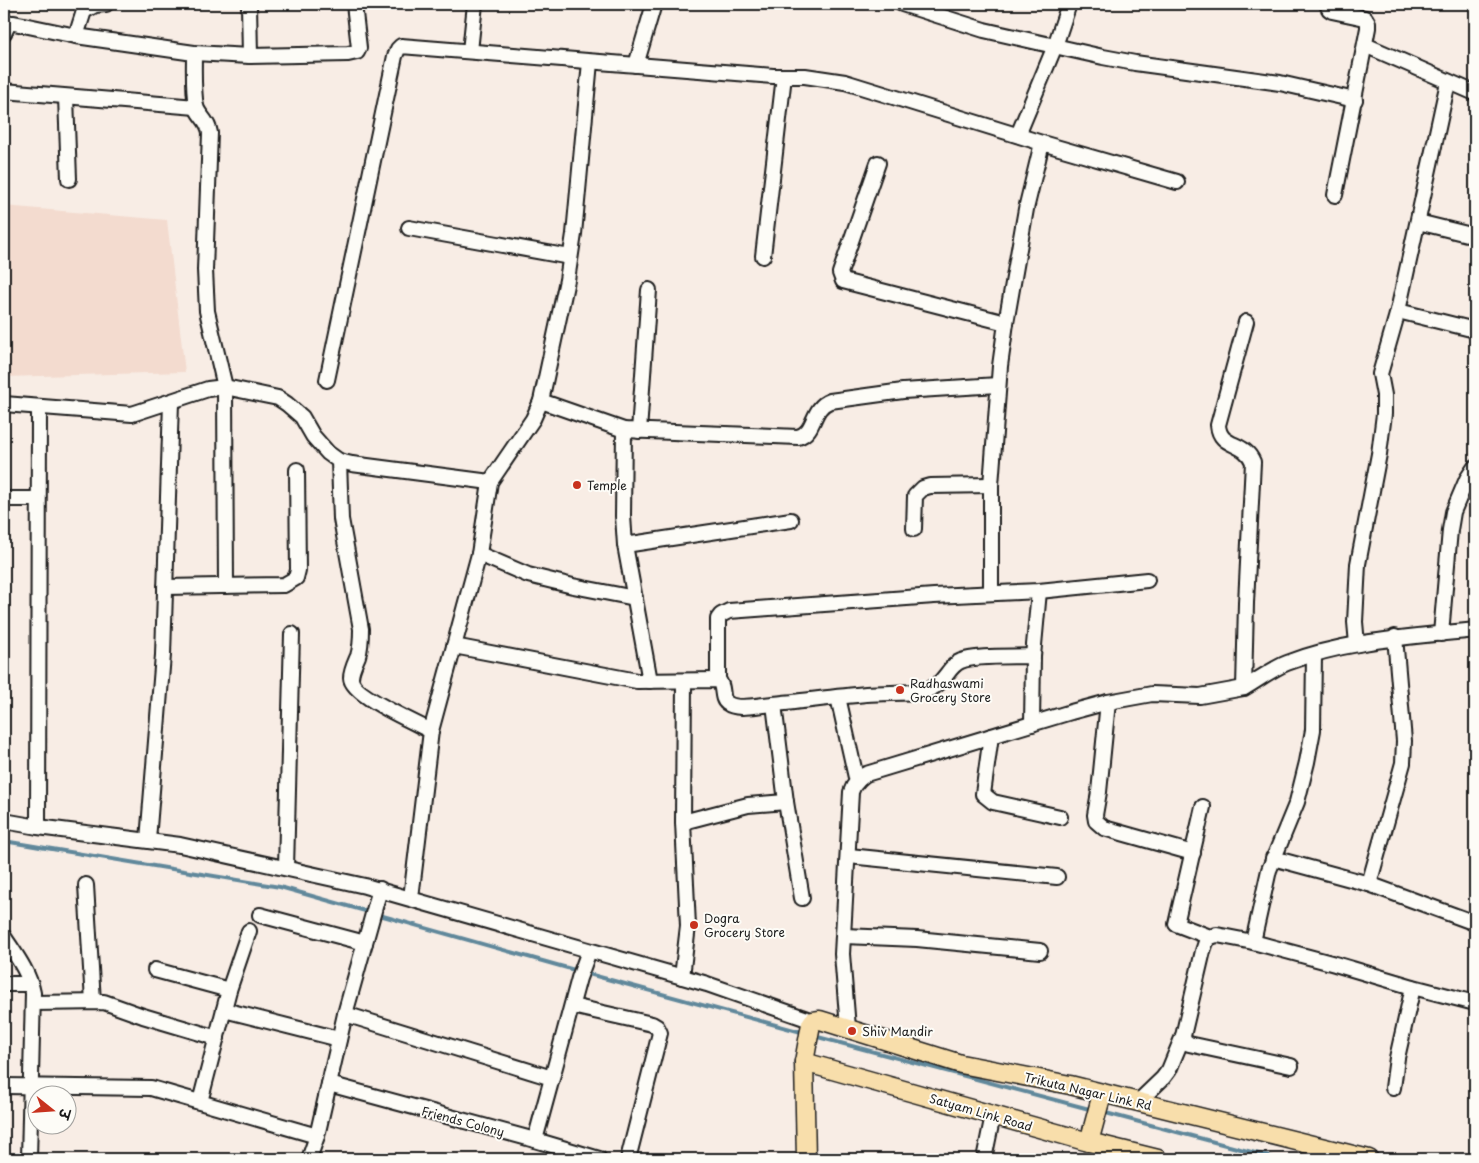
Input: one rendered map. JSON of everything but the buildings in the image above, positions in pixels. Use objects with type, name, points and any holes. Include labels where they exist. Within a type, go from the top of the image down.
[{"type":"main road","name":"Trikuta Nagar Link Rd","points":[[811,1024],[820,1020],[962,1064],[1070,1085],[1100,1100],[1138,1102],[1369,1159]]},
{"type":"main road","points":[[806,1159],[805,1056],[811,1024]]},
{"type":"main road","name":"Satyam Link Road","points":[[805,1056],[993,1115],[1091,1137],[1132,1156],[1158,1159]]},
{"type":"main road","points":[[1091,1137],[1100,1100]]},
{"type":"street","points":[[76,36],[84,11],[95,5],[106,4]]},
{"type":"street","points":[[249,4],[250,56]]},
{"type":"street","points":[[4,33],[9,23],[14,23],[76,36],[194,54],[250,56],[348,54],[357,52],[359,43],[354,4]]},
{"type":"street","points":[[470,52],[476,4]]},
{"type":"street","points":[[636,65],[654,4]]},
{"type":"street","points":[[902,4],[984,30],[1135,63],[1280,83],[1355,100]]},
{"type":"street","points":[[1018,135],[1055,46],[1069,4]]},
{"type":"street","points":[[1328,4],[1329,9],[1332,11],[1365,18],[1368,23],[1355,100],[1335,195]]},
{"type":"street","points":[[1365,45],[1475,93]]},
{"type":"street","points":[[327,380],[395,56],[401,46],[590,62],[805,76],[845,82],[1042,143],[1177,182]]},
{"type":"street","points":[[194,54],[196,107],[206,119],[210,133],[205,270],[207,311],[225,387],[226,586]]},
{"type":"street","points":[[411,898],[431,730],[479,554],[490,482],[533,419],[541,401],[570,257],[590,62]]},
{"type":"street","points":[[763,256],[784,76]]},
{"type":"street","points":[[1357,644],[1355,622],[1358,564],[1379,454],[1384,414],[1384,395],[1380,374],[1398,311],[1448,82]]},
{"type":"street","points":[[4,91],[196,107]]},
{"type":"street","points":[[66,97],[69,179]]},
{"type":"street","points":[[991,593],[991,485],[998,385],[1006,323],[1026,209],[1042,143]]},
{"type":"street","points":[[878,163],[840,273],[843,281],[1006,323]]},
{"type":"street","points":[[1418,222],[1475,236]]},
{"type":"street","points":[[409,228],[570,257]]},
{"type":"street","points":[[639,431],[649,290]]},
{"type":"street","points":[[1398,311],[1475,330]]},
{"type":"street","points":[[1244,688],[1253,462],[1246,451],[1225,440],[1219,434],[1218,424],[1246,322]]},
{"type":"street","points":[[541,401],[624,430],[798,437],[806,433],[818,409],[830,401],[903,391],[998,385]]},
{"type":"street","points":[[4,404],[132,414],[208,389],[225,387],[278,398],[302,417],[328,453],[339,461],[490,482]]},
{"type":"street","points":[[148,840],[163,655],[171,402]]},
{"type":"street","points":[[38,828],[39,407]]},
{"type":"street","points":[[624,430],[623,516],[625,545],[650,681]]},
{"type":"street","points":[[339,461],[341,519],[361,629],[361,642],[351,682],[366,697],[431,730]]},
{"type":"street","points":[[1441,634],[1451,521],[1460,494],[1475,467]]},
{"type":"street","points":[[166,587],[284,585],[296,578],[298,570],[297,470]]},
{"type":"street","points":[[914,530],[915,496],[923,488],[930,486],[991,485]]},
{"type":"street","points":[[4,499],[38,499]]},
{"type":"street","points":[[625,545],[791,520]]},
{"type":"street","points":[[479,554],[528,575],[635,598]]},
{"type":"street","points":[[718,680],[718,619],[729,611],[934,596],[1039,591],[1147,580]]},
{"type":"street","points":[[1032,724],[1033,656],[1039,591]]},
{"type":"street","points":[[848,1028],[842,954],[849,856],[851,792],[857,782],[866,774],[1108,702],[1152,694],[1200,696],[1244,688],[1286,664],[1357,644],[1395,637],[1475,630]]},
{"type":"street","points":[[286,868],[292,634]]},
{"type":"street","points":[[1370,884],[1403,763],[1404,741],[1395,637]]},
{"type":"street","points":[[454,646],[637,681],[718,680],[722,683],[724,699],[727,704],[743,707],[838,697],[925,691],[936,686],[945,678],[955,664],[961,661],[974,658],[1033,656]]},
{"type":"street","points":[[1253,942],[1273,858],[1297,802],[1307,762],[1313,730],[1314,655]]},
{"type":"street","points":[[682,977],[688,926],[684,822],[684,681]]},
{"type":"street","points":[[838,697],[857,782]]},
{"type":"street","points":[[1108,702],[1095,815],[1096,821],[1104,828],[1193,853]]},
{"type":"street","points":[[774,704],[786,802],[802,898]]},
{"type":"street","points":[[991,736],[982,794],[993,802],[1060,817]]},
{"type":"street","points":[[684,822],[748,805],[786,802]]},
{"type":"street","points":[[1204,807],[1176,924],[1210,937]]},
{"type":"street","points":[[4,822],[38,828],[180,845],[380,889],[682,977],[811,1024]]},
{"type":"street","points":[[849,856],[1057,877]]},
{"type":"street","points":[[1273,858],[1370,884],[1475,923]]},
{"type":"street","points":[[86,885],[93,1002]]},
{"type":"street","points":[[309,1159],[317,1136],[345,1014],[380,889]]},
{"type":"street","points":[[260,915],[365,943]]},
{"type":"street","points":[[200,1102],[229,990],[249,931]]},
{"type":"street","points":[[1138,1102],[1170,1070],[1182,1036],[1206,942],[1210,937],[1217,935],[1253,942],[1475,1003]]},
{"type":"street","points":[[844,936],[917,939],[1040,951]]},
{"type":"street","points":[[4,937],[25,970],[31,984],[33,1003],[31,1086]]},
{"type":"street","points":[[536,1140],[581,972],[589,951]]},
{"type":"street","points":[[155,970],[229,990]]},
{"type":"street","points":[[4,984],[31,984]]},
{"type":"street","points":[[1393,1088],[1397,1058],[1413,987]]},
{"type":"street","points":[[33,1003],[93,1002],[114,1005],[143,1016],[216,1038]]},
{"type":"street","points":[[572,1006],[652,1024],[657,1027],[660,1033],[628,1159]]},
{"type":"street","points":[[224,1010],[339,1039]]},
{"type":"street","points":[[345,1014],[552,1078]]},
{"type":"street","points":[[1182,1036],[1189,1044],[1291,1066]]},
{"type":"street","name":"Friends Colony","points":[[329,1084],[599,1159]]},
{"type":"street","points":[[4,1086],[28,1086]]},
{"type":"street","points":[[78,1087],[151,1088],[317,1136]]},
{"type":"street","points":[[984,1159],[993,1115]]},
{"type":"street","points":[[29,1159],[30,1136]]},
{"type":"shaded area","points":[[4,206],[167,220],[185,372],[4,377]]},
{"type":"waterway","points":[[4,841],[280,887],[578,971]]},
{"type":"waterway","points":[[585,973],[805,1033]]},
{"type":"waterway","points":[[814,1036],[1093,1110]]},
{"type":"waterway","points":[[1102,1112],[1278,1159]]},
{"type":"place","name":"Temple","points":[[577,485]]},
{"type":"place","name":"Radhaswami Grocery Store","points":[[900,690]]},
{"type":"place","name":"Dogra Grocery Store","points":[[694,925]]},
{"type":"place","name":"Shiv Mandir","points":[[852,1031]]}]
